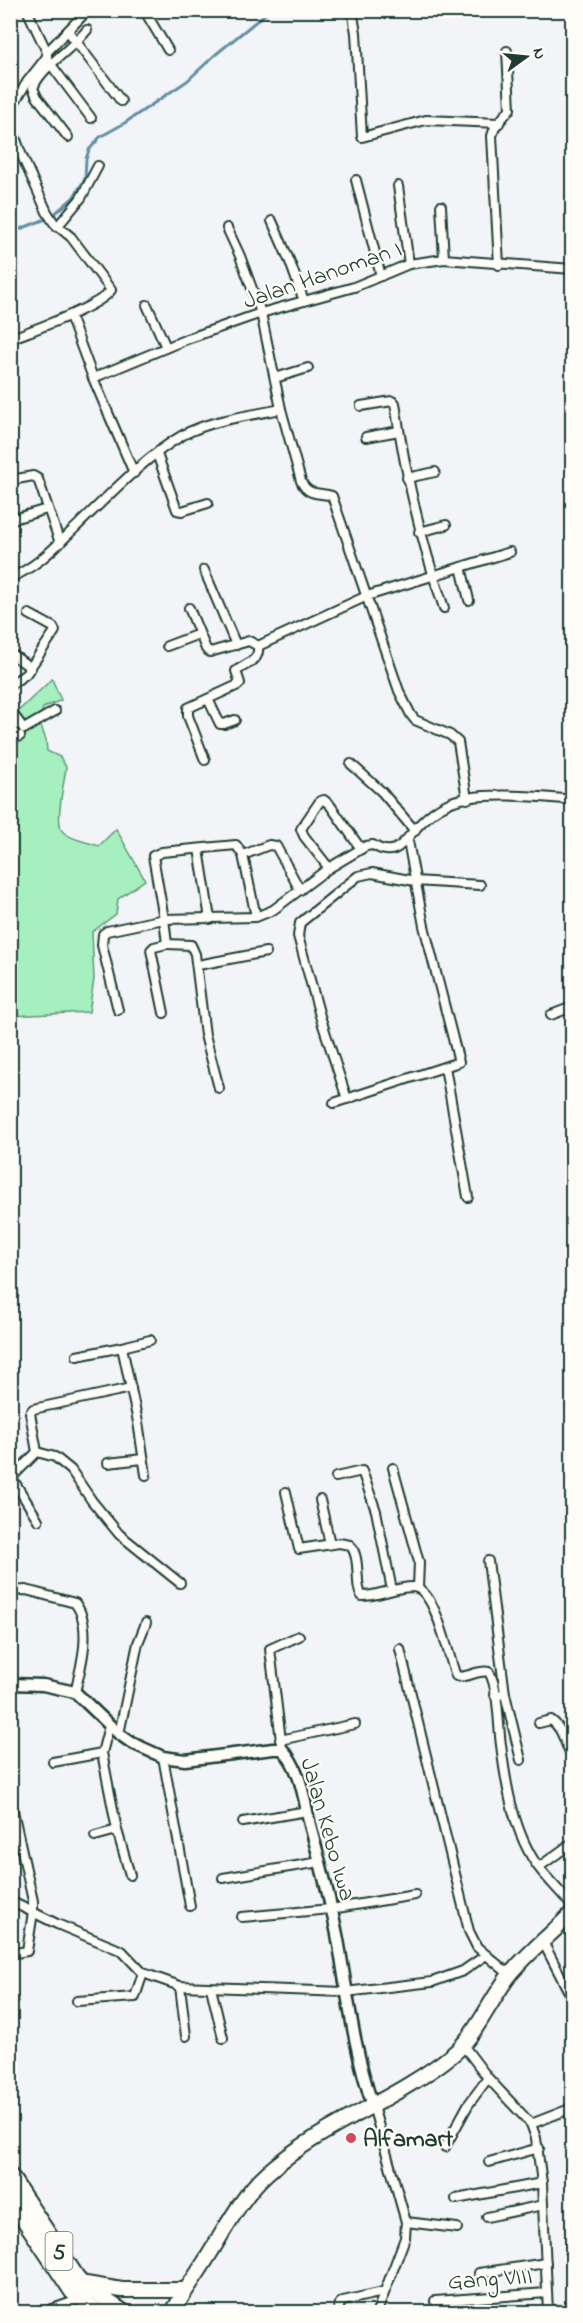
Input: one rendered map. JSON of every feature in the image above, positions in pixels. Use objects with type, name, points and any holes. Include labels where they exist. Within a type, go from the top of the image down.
[{"type":"highway","points":[[173,2313],[185,2290],[260,2180],[315,2140],[410,2085],[453,2054],[463,2045],[510,1975],[542,1940],[573,1913]]},
{"type":"highway","name":"5","points":[[10,2175],[81,2283],[124,2313]]},
{"type":"highway","name":"5","points":[[10,2199],[72,2292],[90,2308]]},
{"type":"highway","points":[[81,2283],[122,2290],[185,2290]]},
{"type":"street","points":[[27,10],[48,58],[91,118]]},
{"type":"street","points":[[10,110],[27,82],[88,10]]},
{"type":"street","points":[[144,10],[168,50]]},
{"type":"street","points":[[352,10],[356,33],[362,137],[426,120],[500,123]]},
{"type":"street","points":[[68,137],[37,97],[33,88],[48,58],[77,42],[87,30]]},
{"type":"street","points":[[68,31],[120,101]]},
{"type":"street","points":[[499,265],[492,136],[509,112],[511,105],[507,51]]},
{"type":"street","points":[[10,123],[46,212],[56,225],[71,237],[111,290],[106,296],[70,316],[10,339]]},
{"type":"street","points":[[56,225],[81,198],[99,166]]},
{"type":"street","points":[[356,180],[381,276]]},
{"type":"street","points":[[398,186],[409,264]]},
{"type":"street","points":[[441,206],[444,259]]},
{"type":"street","points":[[272,221],[304,301]]},
{"type":"street","points":[[227,228],[261,313],[281,409],[303,487],[316,495],[332,496],[392,673],[411,715],[420,723],[450,735],[458,742],[467,799]]},
{"type":"street","name":"Jalan Hanoman I","points":[[93,378],[166,347],[261,313],[354,287],[409,264],[444,259],[573,269]]},
{"type":"street","points":[[147,305],[166,347]]},
{"type":"street","points":[[70,316],[93,378],[134,473]]},
{"type":"street","points":[[275,378],[308,368]]},
{"type":"street","points":[[361,406],[394,402],[406,478],[419,532],[444,608]]},
{"type":"street","points":[[10,578],[31,567],[60,543],[134,473],[181,436],[206,425],[281,409]]},
{"type":"street","points":[[366,437],[399,431]]},
{"type":"street","points":[[157,454],[177,510],[182,511],[208,503]]},
{"type":"street","points":[[406,478],[435,472]]},
{"type":"street","points":[[10,474],[17,479],[36,476],[60,543]]},
{"type":"street","points":[[10,520],[47,509]]},
{"type":"street","points":[[419,532],[447,525]]},
{"type":"street","points":[[258,646],[367,596],[510,552]]},
{"type":"street","points":[[460,567],[468,600]]},
{"type":"street","points":[[204,570],[236,645]]},
{"type":"street","points":[[189,608],[206,649],[210,652],[249,641],[258,646]]},
{"type":"street","points":[[10,685],[31,668],[55,631],[53,627],[29,614]]},
{"type":"street","points":[[167,646],[199,634]]},
{"type":"street","points":[[205,760],[187,711],[192,705],[239,684],[236,670],[253,662],[258,653],[258,646]]},
{"type":"street","points":[[10,653],[31,668]]},
{"type":"street","points":[[208,699],[220,724],[235,720]]},
{"type":"street","points":[[10,710],[24,729],[54,711]]},
{"type":"street","points":[[10,740],[20,736]]},
{"type":"street","points":[[351,764],[382,792],[415,831]]},
{"type":"street","points":[[118,1010],[102,945],[103,934],[107,931],[164,920],[256,917],[273,910],[329,868],[361,849],[373,845],[388,851],[408,841],[419,824],[444,805],[467,799],[509,796],[573,800]]},
{"type":"street","points":[[329,868],[304,836],[302,830],[320,801],[324,800],[330,805],[361,849]]},
{"type":"street","points":[[334,1103],[457,1064],[459,1056],[424,926],[408,841]]},
{"type":"street","points":[[167,944],[153,856],[162,852],[236,845],[243,855],[256,917]]},
{"type":"street","points":[[243,855],[269,845],[276,846],[300,890]]},
{"type":"street","points":[[199,849],[210,919]]},
{"type":"street","points":[[347,1099],[320,1016],[298,936],[299,927],[362,874],[416,881],[480,885]]},
{"type":"street","points":[[164,1013],[151,950],[167,944],[191,945],[198,965],[205,1035],[219,1088]]},
{"type":"street","points":[[198,965],[266,952]]},
{"type":"street","points":[[551,1015],[573,1007]]},
{"type":"street","points":[[445,1067],[468,1197]]},
{"type":"street","points":[[10,1282],[13,1293]]},
{"type":"street","points":[[77,1356],[150,1340]]},
{"type":"street","points":[[122,1347],[146,1474]]},
{"type":"street","points":[[37,1452],[30,1413],[33,1409],[131,1388]]},
{"type":"street","points":[[37,1452],[11,1479],[38,1520]]},
{"type":"street","points":[[37,1452],[55,1458],[71,1470],[119,1534],[180,1583]]},
{"type":"street","points":[[108,1463],[144,1459]]},
{"type":"street","points":[[393,1468],[419,1562],[418,1588]]},
{"type":"street","points":[[336,1477],[362,1471],[376,1511],[392,1590]]},
{"type":"street","points":[[286,1492],[299,1549],[330,1544],[347,1544],[353,1548],[359,1592],[362,1596],[418,1588],[426,1594],[435,1611],[456,1676],[489,1672],[495,1695],[506,1783],[517,1821],[539,1868],[573,1906]]},
{"type":"street","points":[[320,1500],[330,1544]]},
{"type":"street","points":[[488,1562],[505,1694],[521,1760]]},
{"type":"street","points":[[10,1591],[26,1590],[75,1603],[79,1608],[84,1632],[82,1661],[75,1692],[43,1684],[10,1684]]},
{"type":"street","points":[[119,1734],[136,1654],[146,1623]]},
{"type":"street","points":[[299,1636],[270,1649],[281,1744],[355,1724]]},
{"type":"street","points":[[400,1649],[469,1931],[477,1947],[510,1975]]},
{"type":"street","name":"Jalan Kebo Iwa","points":[[75,1692],[119,1734],[132,1743],[163,1757],[185,1760],[281,1744],[297,1775],[320,1862],[331,1909],[345,1992],[373,2106]]},
{"type":"street","points":[[495,1695],[505,1694]]},
{"type":"street","points":[[540,1723],[551,1720],[554,1722],[573,1757]]},
{"type":"street","points":[[109,1726],[102,1753],[117,1830],[130,1875]]},
{"type":"street","points":[[52,1762],[102,1753]]},
{"type":"street","points":[[163,1757],[190,1906]]},
{"type":"street","points":[[10,1797],[31,1892],[33,1912],[27,1951],[10,1954]]},
{"type":"street","points":[[243,1822],[307,1811]]},
{"type":"street","points":[[95,1836],[117,1830]]},
{"type":"street","points":[[539,1868],[573,1843]]},
{"type":"street","points":[[223,1878],[320,1862]]},
{"type":"street","points":[[242,1917],[331,1909],[415,1895]]},
{"type":"street","points":[[10,1901],[122,1951],[143,1973],[180,1986],[345,1992],[432,1982],[463,1971],[486,1955]]},
{"type":"street","points":[[542,1940],[573,1998]]},
{"type":"street","points":[[77,2001],[135,1997],[143,1973]]},
{"type":"street","points":[[180,1986],[186,2036]]},
{"type":"street","points":[[211,1988],[223,2038]]},
{"type":"street","points":[[463,2045],[488,2078],[531,2124],[539,2148],[548,2313]]},
{"type":"street","points":[[445,2147],[468,2104],[488,2078]]},
{"type":"street","points":[[373,2106],[406,2222],[405,2238],[377,2313]]},
{"type":"street","points":[[531,2124],[573,2108]]},
{"type":"street","points":[[489,2162],[539,2148]]},
{"type":"street","points":[[456,2199],[542,2182]]},
{"type":"street","points":[[487,2217],[543,2205]]},
{"type":"street","points":[[406,2222],[457,2228]]},
{"type":"street","points":[[479,2273],[546,2263]]},
{"type":"street","points":[[338,2313],[340,2303],[343,2301],[384,2292]]},
{"type":"street","name":"Gang VIII","points":[[435,2301],[547,2293]]},
{"type":"street","points":[[44,2313],[90,2308]]},
{"type":"green space","points":[[52,679],[61,700],[43,708],[39,721],[46,740],[47,751],[60,757],[66,767],[60,811],[63,832],[70,837],[99,846],[116,829],[145,880],[118,899],[116,914],[92,932],[94,979],[89,1012],[11,1016],[10,711],[14,715]]},
{"type":"waterway","points":[[10,233],[51,217],[73,198],[85,179],[89,150],[100,137],[187,81],[270,10]]},
{"type":"place","name":"Alfamart","points":[[351,2138]]}]
